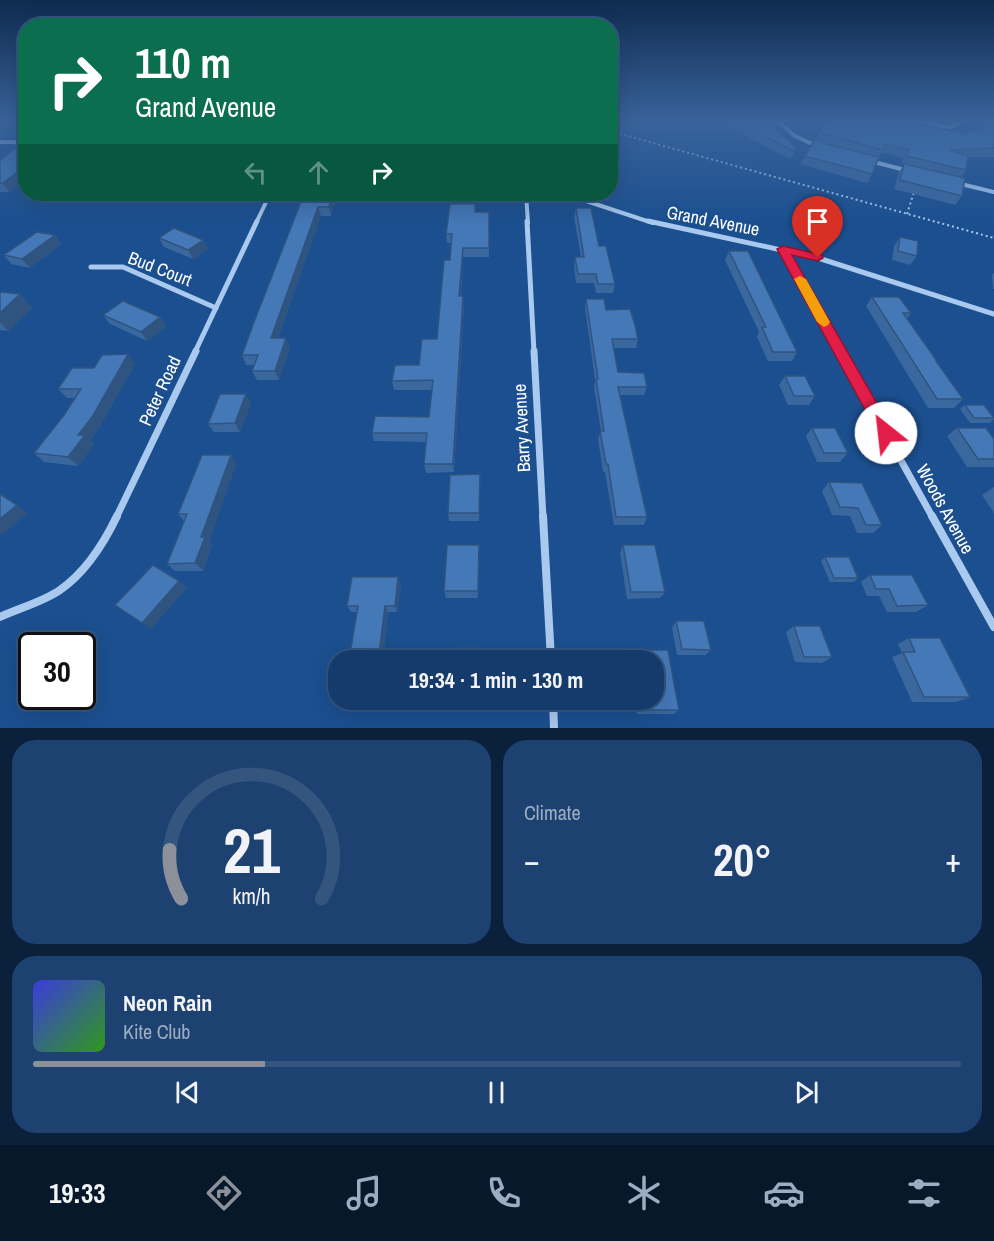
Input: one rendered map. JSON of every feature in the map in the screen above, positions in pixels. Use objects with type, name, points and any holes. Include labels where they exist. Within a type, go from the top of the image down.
[{"type":"street","points":[[867,160],[921,174]]},
{"type":"street","points":[[952,182],[994,192]]},
{"type":"street","name":"Peter Road","points":[[0,617],[60,590],[90,561],[107,537],[267,201]]},
{"type":"street","name":"Barry Avenue","points":[[526,201],[550,650]]},
{"type":"street","name":"Grand Avenue","points":[[586,201],[659,225],[818,258],[994,314]]},
{"type":"street","name":"Woods Avenue","points":[[783,249],[994,627]]},
{"type":"street","name":"Bud Court","points":[[91,267],[123,267],[216,308]]},
{"type":"street","points":[[553,710],[554,728]]},
{"type":"path","points":[[696,155],[994,238]]},
{"type":"path","points":[[907,214],[921,174]]},
{"type":"building","points":[[7,155],[18,155],[18,171],[2,183],[0,183],[0,161]]},
{"type":"building","points":[[871,155],[879,157],[872,174],[805,156]]},
{"type":"building","points":[[965,155],[968,156],[966,170],[907,156]]},
{"type":"building","points":[[904,164],[965,178],[962,196],[900,180]]},
{"type":"building","points":[[301,201],[331,201],[329,207],[318,207],[271,338],[286,338],[275,371],[252,371],[258,355],[242,355]]},
{"type":"building","points":[[450,204],[475,204],[475,212],[489,212],[489,248],[463,248],[459,296],[463,296],[453,464],[424,464],[427,433],[372,433],[375,416],[429,417],[433,380],[392,381],[395,365],[419,365],[422,339],[437,339],[444,260],[450,260],[452,234],[446,234]]},
{"type":"building","points":[[576,208],[591,208],[599,246],[606,246],[615,284],[598,284],[596,274],[578,274],[575,257],[584,257]]},
{"type":"building","points":[[822,214],[839,218],[833,231],[817,226]]},
{"type":"building","points":[[174,228],[203,240],[188,250],[159,238]]},
{"type":"building","points":[[37,232],[55,235],[22,259],[4,255]]},
{"type":"building","points":[[900,237],[918,241],[917,256],[898,251]]},
{"type":"building","points":[[729,251],[748,251],[797,352],[773,352],[762,327],[766,327]]},
{"type":"building","points":[[0,292],[20,294],[0,313]]},
{"type":"building","points":[[872,297],[899,297],[911,313],[903,313],[963,399],[937,399]]},
{"type":"building","points":[[586,299],[604,299],[606,310],[630,309],[635,325],[638,339],[612,339],[618,372],[644,373],[647,387],[618,387],[647,517],[616,517],[608,464],[606,464],[600,431],[604,431]]},
{"type":"building","points":[[123,301],[160,317],[141,332],[103,315]]},
{"type":"building","points":[[128,354],[92,417],[78,435],[85,435],[68,457],[34,453],[81,389],[58,389],[72,368],[94,368],[102,355]]},
{"type":"building","points":[[785,376],[805,376],[815,396],[794,396]]},
{"type":"building","points":[[220,394],[246,394],[235,423],[208,424]]},
{"type":"building","points":[[965,405],[984,405],[994,418],[974,418]]},
{"type":"building","points":[[812,428],[835,428],[848,453],[824,453]]},
{"type":"building","points":[[957,428],[986,428],[994,439],[994,459],[978,459]]},
{"type":"building","points":[[202,455],[231,455],[201,537],[205,537],[195,563],[167,564],[187,514],[178,514]]},
{"type":"building","points":[[480,474],[479,513],[448,513],[450,475]]},
{"type":"building","points":[[829,482],[862,483],[882,525],[866,525],[858,508],[840,507]]},
{"type":"building","points":[[0,494],[17,505],[0,519]]},
{"type":"building","points":[[447,545],[479,545],[478,591],[444,591]]},
{"type":"building","points":[[623,545],[655,545],[665,592],[631,592]]},
{"type":"building","points":[[825,557],[849,557],[858,578],[834,578]]},
{"type":"building","points":[[153,565],[179,581],[142,623],[115,605]]},
{"type":"building","points":[[870,575],[912,575],[928,605],[897,606],[889,589],[876,589]]},
{"type":"building","points":[[352,577],[398,577],[395,606],[385,606],[380,650],[351,650],[358,606],[347,606]]},
{"type":"building","points":[[676,621],[704,621],[711,650],[682,649]]},
{"type":"building","points":[[794,626],[820,626],[832,657],[804,657]]},
{"type":"building","points":[[909,638],[940,638],[970,697],[924,697],[903,652],[915,652]]},
{"type":"building","points":[[478,648],[478,650],[442,650]]},
{"type":"building","points":[[664,650],[668,650],[679,710],[664,710]]},
{"type":"slow traffic","points":[[800,279],[824,322]]},
{"type":"route","points":[[818,258],[783,249],[886,433]]}]
